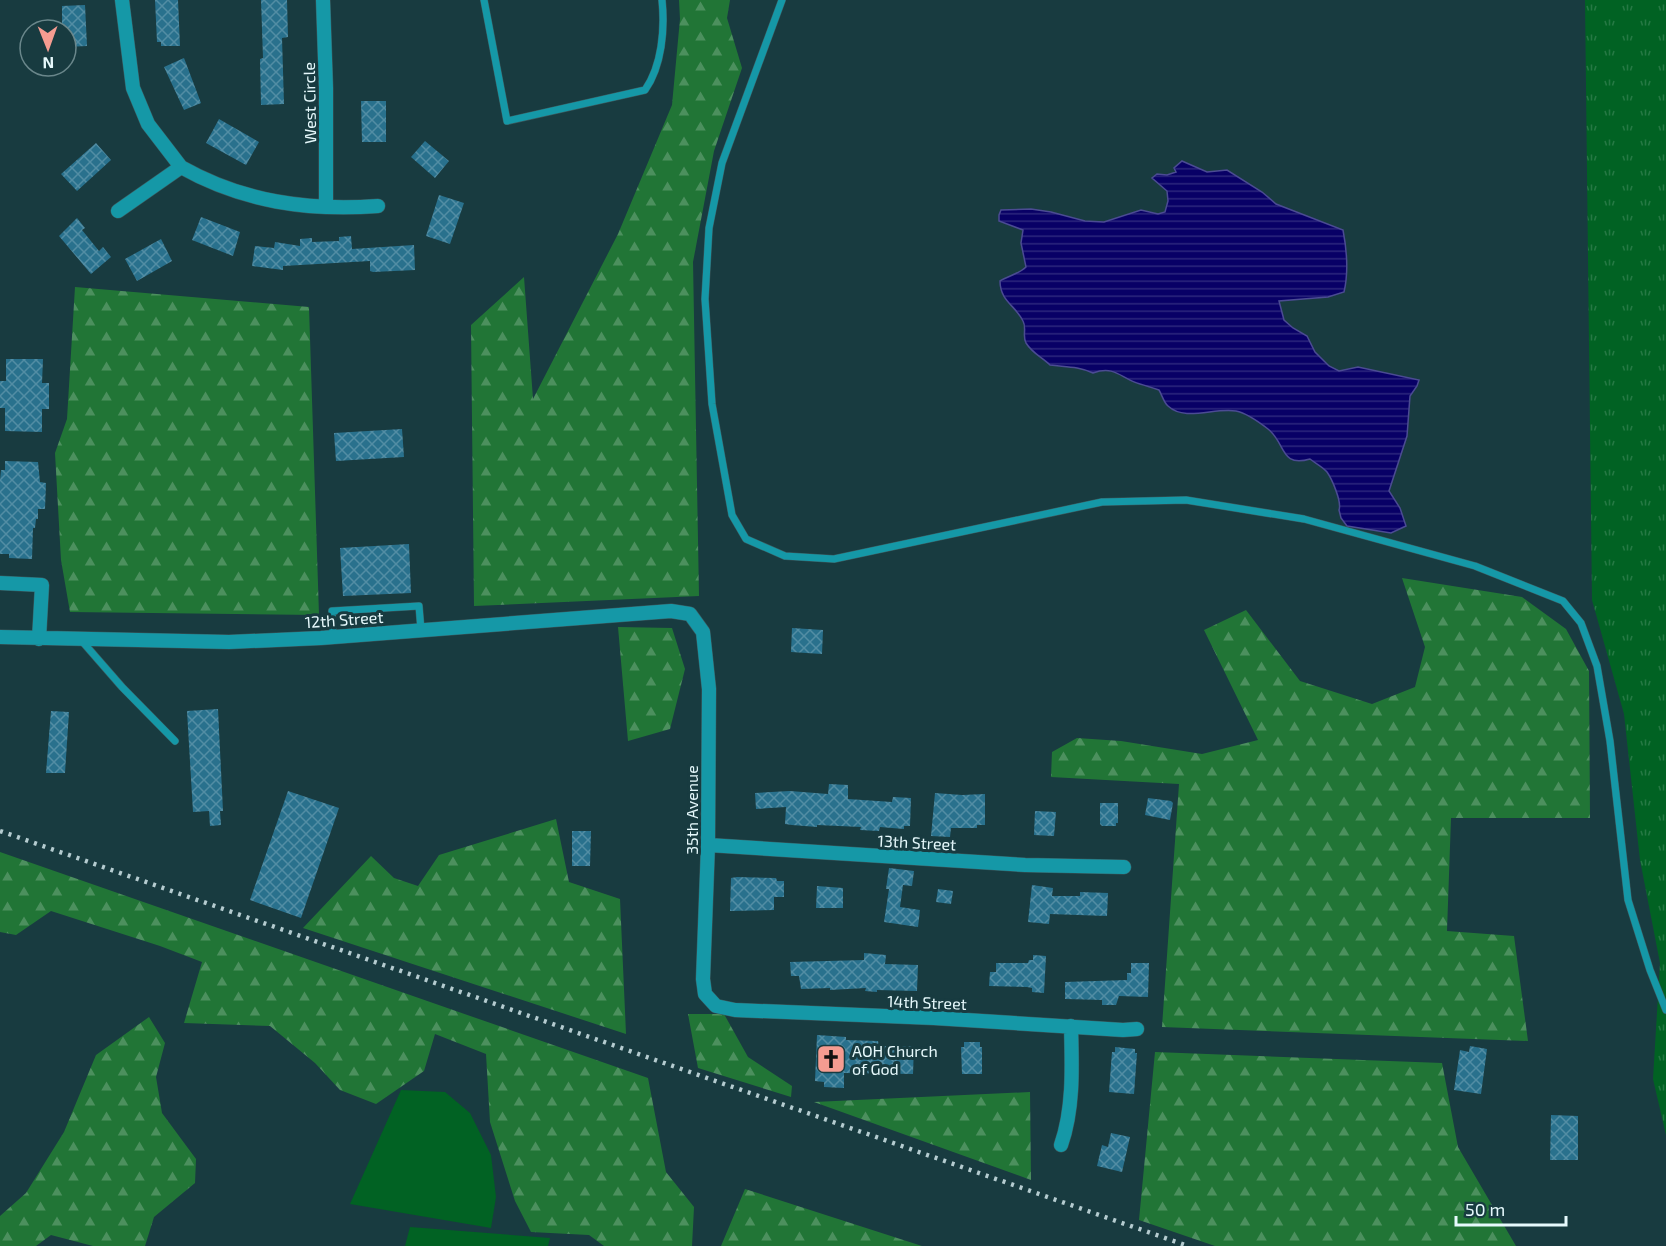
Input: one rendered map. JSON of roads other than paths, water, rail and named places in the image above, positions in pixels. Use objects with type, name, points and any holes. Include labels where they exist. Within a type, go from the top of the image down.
[{"type":"street","points":[[122,0],[133,88],[148,124],[181,167],[225,189],[254,198],[350,208],[378,206]]},
{"type":"street","name":"West Circle","points":[[322,0],[326,88],[326,206]]},
{"type":"street","points":[[118,211],[181,167]]},
{"type":"street","points":[[0,583],[42,585],[39,639]]},
{"type":"street","name":"12th Street","points":[[0,637],[230,642],[333,637],[671,611],[690,614]]},
{"type":"street","name":"35th Avenue","points":[[690,614],[703,632],[709,689],[708,845],[702,979],[705,994],[716,1006]]},
{"type":"street","name":"13th Street","points":[[708,845],[1013,864],[1124,867]]},
{"type":"street","name":"14th Street","points":[[716,1006],[753,1012],[934,1017],[1123,1030],[1137,1029]]},
{"type":"street","points":[[1061,1145],[1066,1131],[1072,1079],[1071,1026]]},
{"type":"lane","points":[[484,0],[507,121],[645,90],[657,64],[664,21],[662,0]]},
{"type":"lane","points":[[782,0],[722,163],[709,228],[705,299],[712,404],[732,515],[746,539],[785,556],[834,559],[1102,502],[1186,500],[1304,519],[1475,566],[1563,601],[1581,623],[1597,666],[1610,741],[1628,900],[1650,970],[1666,1010]]},
{"type":"lane","points":[[333,637],[332,611],[419,606],[421,630]]},
{"type":"lane","points":[[81,640],[122,687],[175,741]]},
{"type":"railway","points":[[0,831],[1188,1246]]},
{"type":"place","name":"AOH Church of God","points":[[831,1059]]}]
